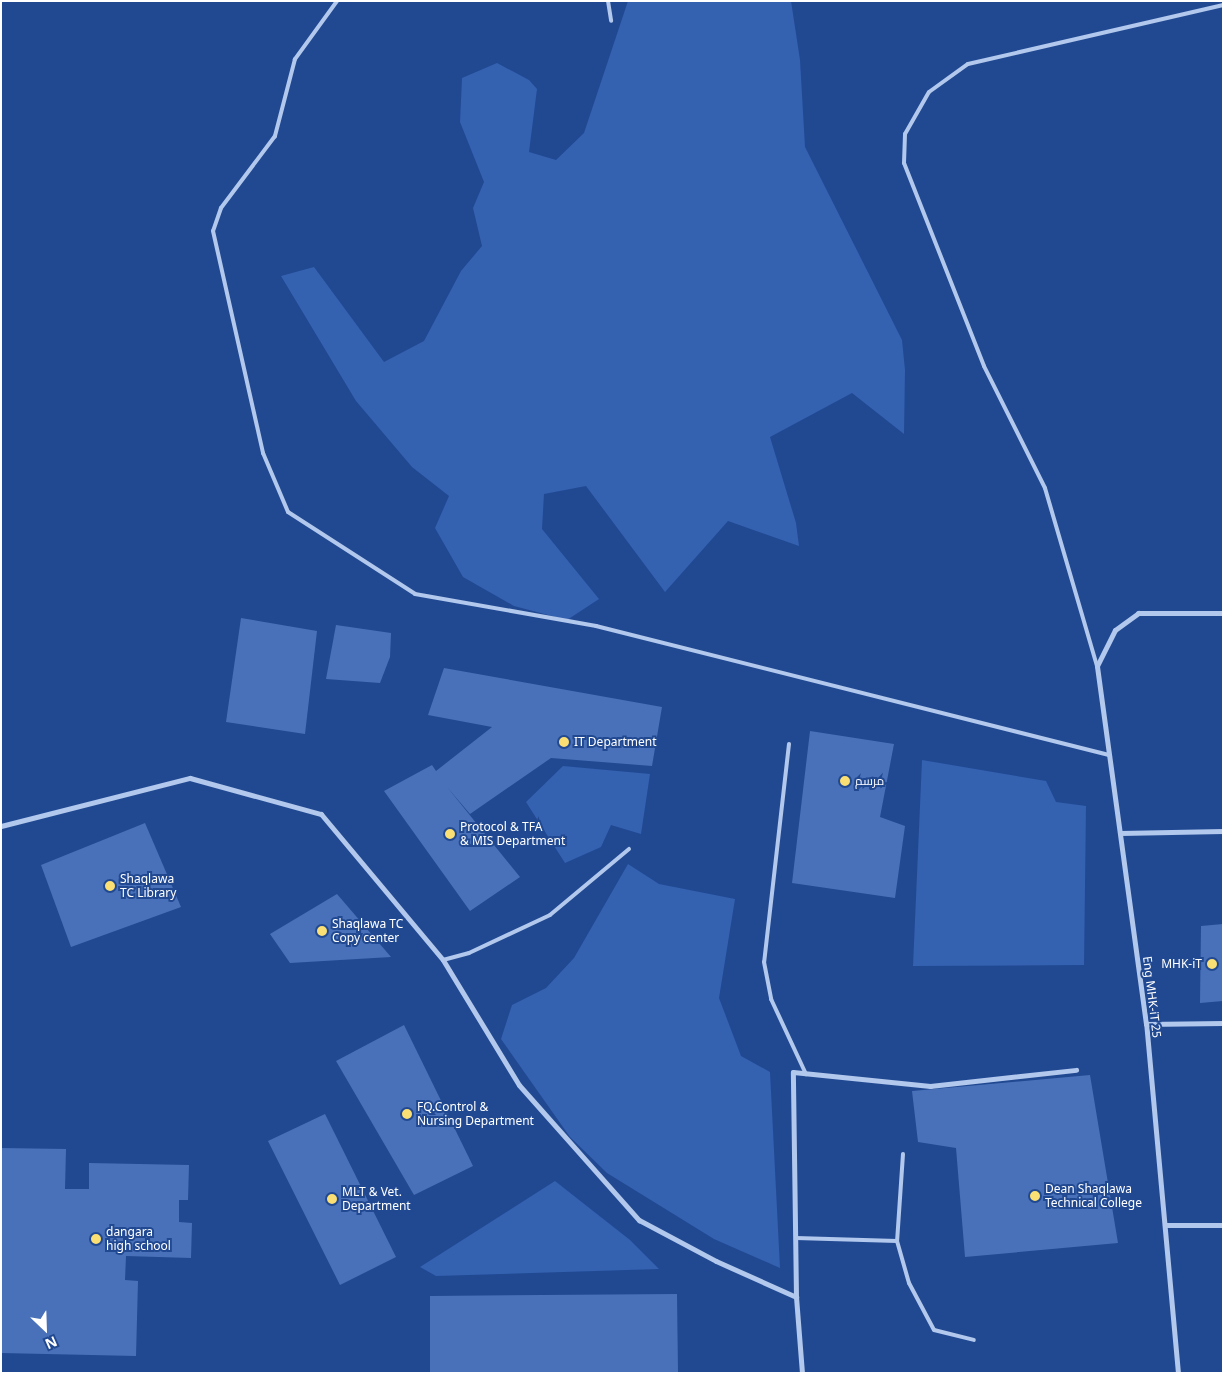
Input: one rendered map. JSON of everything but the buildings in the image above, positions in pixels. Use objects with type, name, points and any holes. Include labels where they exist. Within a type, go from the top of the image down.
[{"type":"street","points":[[1097,666],[1115,630],[1138,613],[1223,613]]},
{"type":"street","name":"Eng MHK-iT 25","points":[[1097,666],[1146,1024],[1178,1373]]},
{"type":"street","points":[[1,826],[190,778],[320,814],[443,960],[519,1085],[639,1220],[716,1261],[796,1297]]},
{"type":"street","points":[[1120,833],[1223,831]]},
{"type":"street","points":[[1146,1024],[1223,1023]]},
{"type":"street","points":[[802,1373],[796,1297],[793,1072],[930,1086],[1076,1070]]},
{"type":"street","points":[[1165,1225],[1223,1225]]},
{"type":"lane","points":[[337,1],[295,59],[275,136],[221,208],[213,231],[263,453],[288,512],[415,594],[596,626],[1109,755]]},
{"type":"lane","points":[[608,1],[611,21]]},
{"type":"lane","points":[[1097,666],[1045,488],[984,366],[904,163],[905,134],[929,92],[968,64],[1223,5]]},
{"type":"lane","points":[[789,744],[764,962],[771,999],[806,1074]]},
{"type":"lane","points":[[443,960],[469,953],[550,915],[629,849]]},
{"type":"lane","points":[[903,1154],[897,1241],[908,1283],[934,1330],[974,1340]]},
{"type":"lane","points":[[796,1238],[897,1241]]},
{"type":"shaded area","points":[[628,1],[791,1],[800,60],[805,147],[902,340],[905,370],[904,434],[852,393],[770,437],[796,523],[799,546],[728,521],[665,592],[586,486],[544,494],[542,529],[599,599],[567,620],[514,606],[463,577],[435,528],[449,496],[412,467],[356,401],[281,276],[314,267],[384,362],[424,341],[461,271],[482,246],[473,208],[484,182],[460,122],[462,78],[497,63],[529,80],[537,89],[529,152],[556,160],[584,133]]},
{"type":"shaded area","points":[[922,760],[1046,781],[1056,802],[1086,806],[1084,965],[913,966]]},
{"type":"shaded area","points":[[563,766],[650,774],[641,834],[611,825],[601,847],[565,863],[526,802]]},
{"type":"shaded area","points":[[628,864],[659,884],[735,899],[719,998],[741,1056],[770,1072],[780,1268],[714,1239],[607,1173],[570,1137],[501,1039],[512,1005],[546,988],[574,958]]},
{"type":"shaded area","points":[[555,1181],[630,1240],[659,1269],[436,1276],[420,1267]]},
{"type":"place","name":"IT Department","points":[[564,742]]},
{"type":"place","name":"مرسم","points":[[845,781]]},
{"type":"place","name":"Protocol & TFA & MIS Department","points":[[450,834]]},
{"type":"place","name":"Shaqlawa TC Library","points":[[110,886]]},
{"type":"place","name":"Shaqlawa TC Copy center","points":[[322,931]]},
{"type":"place","name":"MHK-iT","points":[[1212,964]]},
{"type":"place","name":"FQ.Control & Nursing Department","points":[[407,1114]]},
{"type":"place","name":"Dean Shaqlawa Technical College","points":[[1035,1196]]},
{"type":"place","name":"MLT & Vet. Department","points":[[332,1199]]},
{"type":"place","name":"dangara high school","points":[[96,1239]]}]
